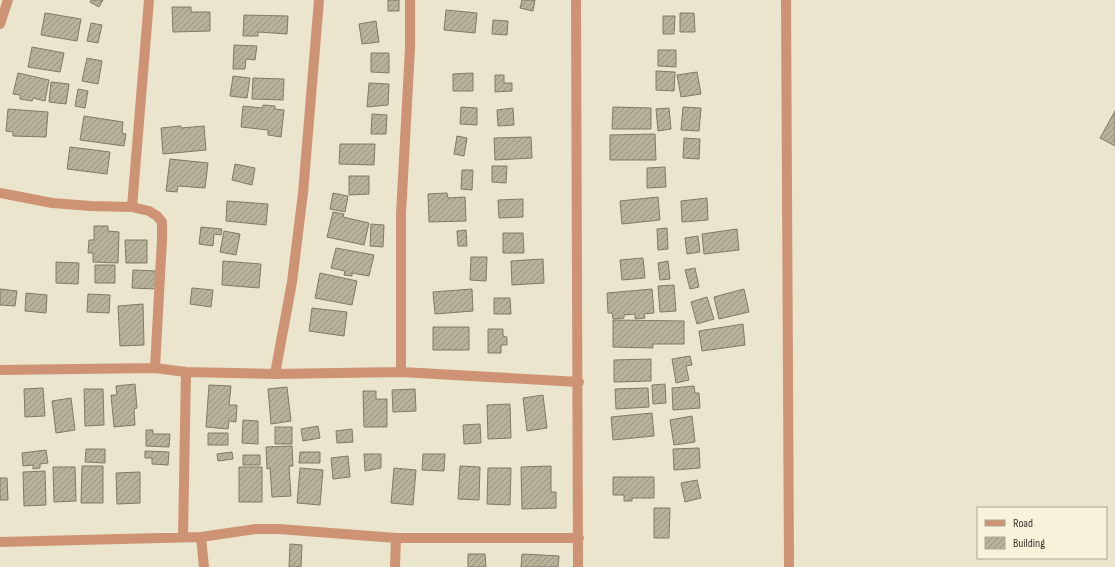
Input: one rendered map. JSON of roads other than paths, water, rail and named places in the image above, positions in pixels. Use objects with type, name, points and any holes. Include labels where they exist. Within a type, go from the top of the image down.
[{"type":"street","points":[[0,24],[8,0]]},
{"type":"street","points":[[132,207],[150,0]]},
{"type":"street","points":[[274,374],[292,282],[303,193],[319,0]]},
{"type":"street","points":[[400,372],[401,214],[410,48],[410,0]]},
{"type":"street","points":[[576,0],[579,382],[578,567]]},
{"type":"street","points":[[786,0],[789,567]]},
{"type":"street","points":[[0,193],[52,203],[132,207],[149,211],[157,216],[162,222],[155,368]]},
{"type":"street","points":[[0,370],[155,368],[186,372],[274,374],[400,372],[579,382]]},
{"type":"street","points":[[183,538],[186,372]]},
{"type":"street","points":[[0,542],[183,538],[201,537],[256,529],[278,529],[396,538],[579,538]]},
{"type":"street","points":[[201,537],[204,567]]},
{"type":"street","points":[[396,538],[396,567]]}]
